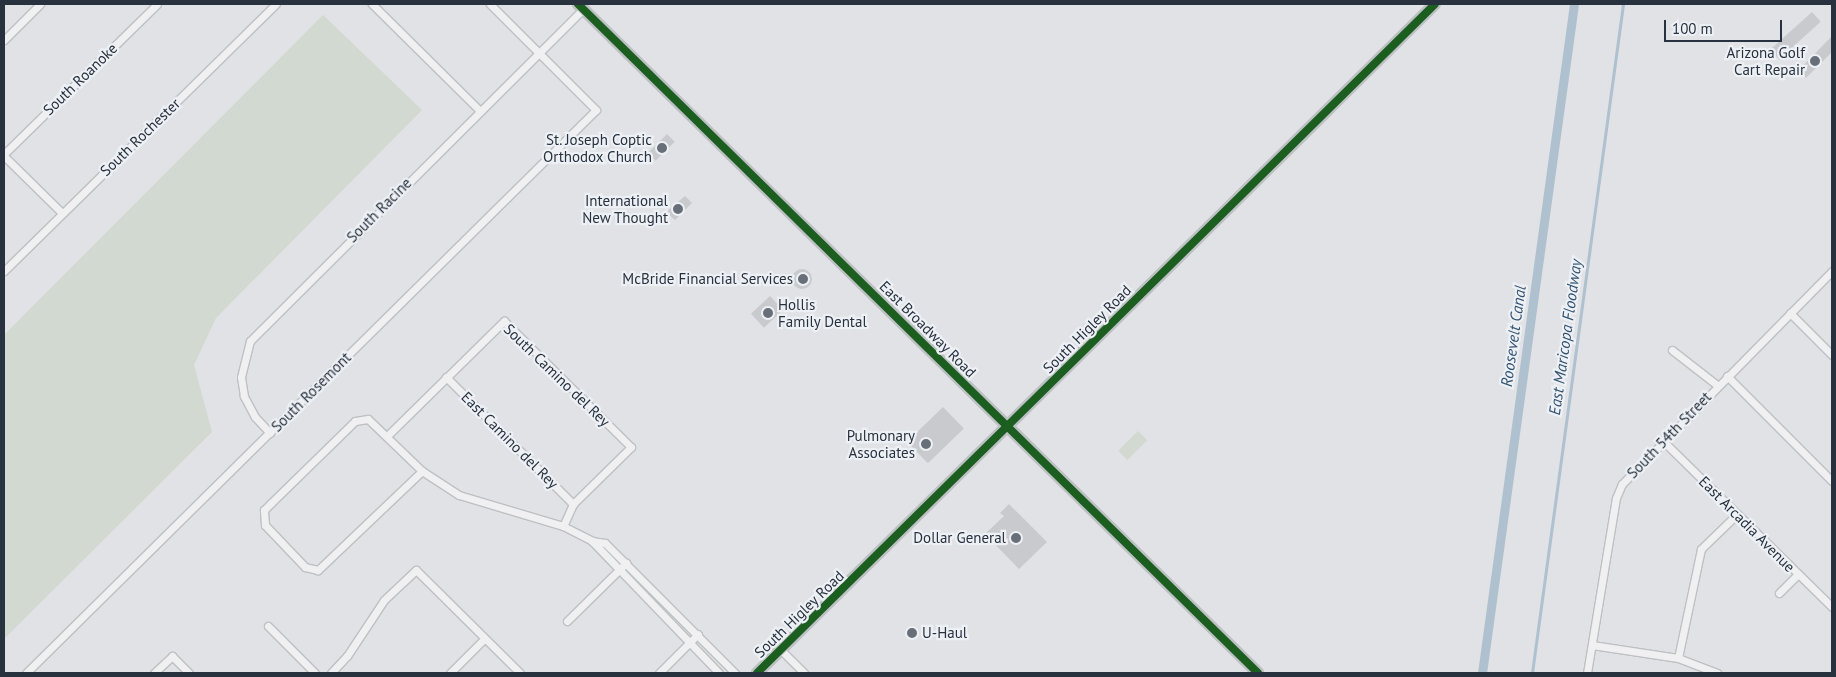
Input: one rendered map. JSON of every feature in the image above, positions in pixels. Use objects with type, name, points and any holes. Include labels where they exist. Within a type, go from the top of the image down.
[{"type":"main road","name":"South Higley Road","points":[[757,673],[1435,4]]},
{"type":"main road","name":"East Broadway Road","points":[[580,6],[1258,673]]},
{"type":"street","points":[[4,40],[40,4]]},
{"type":"street","name":"South Roanoke","points":[[4,154],[157,4]]},
{"type":"street","name":"South Rochester","points":[[4,271],[276,4]]},
{"type":"street","points":[[372,4],[480,111]]},
{"type":"street","points":[[490,4],[538,53]]},
{"type":"street","name":"South Racine","points":[[270,433],[255,417],[244,396],[241,377],[250,341],[538,53],[580,6]]},
{"type":"street","name":"South Rosemont","points":[[26,673],[596,110],[538,53]]},
{"type":"street","points":[[4,154],[62,213]]},
{"type":"street","name":"South 54th Street","points":[[1588,673],[1616,498],[1622,484],[1662,440],[1832,271]]},
{"type":"street","points":[[1790,313],[1832,355]]},
{"type":"street","name":"South Camino del Rey","points":[[388,435],[504,320],[630,447],[573,504],[563,526]]},
{"type":"street","points":[[1672,350],[1717,385]]},
{"type":"street","points":[[1727,376],[1832,481]]},
{"type":"street","name":"East Camino del Rey","points":[[446,377],[573,504]]},
{"type":"street","points":[[422,471],[323,568],[305,567],[264,525],[264,510],[355,421],[374,421],[422,471],[459,495],[563,526],[592,541],[605,543],[735,673]]},
{"type":"street","name":"East Arcadia Avenue","points":[[1662,440],[1832,607]]},
{"type":"street","points":[[1678,658],[1701,549],[1737,514]]},
{"type":"street","points":[[592,541],[618,571],[719,673]]},
{"type":"street","points":[[567,621],[626,562]]},
{"type":"street","points":[[331,673],[347,656],[384,600],[416,570],[520,673]]},
{"type":"street","points":[[1778,593],[1798,574]]},
{"type":"street","points":[[268,626],[315,673]]},
{"type":"street","points":[[659,673],[698,634]]},
{"type":"street","points":[[450,673],[485,638]]},
{"type":"street","points":[[1592,646],[1678,658],[1718,673]]},
{"type":"street","points":[[781,650],[804,673]]},
{"type":"street","points":[[154,673],[172,656],[189,673]]},
{"type":"shaded area","points":[[323,15],[422,110],[216,318],[194,365],[212,432],[4,639],[4,335]]},
{"type":"shaded area","points":[[1138,431],[1147,440],[1127,460],[1118,451]]},
{"type":"building","points":[[1812,12],[1821,22],[1779,59],[1770,49]]},
{"type":"building","name":"Arizona Golf Cart Repair","points":[[1832,36],[1832,52],[1806,78],[1798,71]]},
{"type":"building","name":"St. Joseph Coptic Orthodox Church","points":[[667,134],[675,142],[656,161],[648,153]]},
{"type":"building","name":"International New Thought","points":[[685,196],[692,203],[675,220],[666,212]]},
{"type":"building","name":"McBride Financial Services","points":[[798,269],[806,269],[812,275],[812,283],[806,289],[798,289],[792,283],[792,275]]},
{"type":"building","name":"Hollis Family Dental","points":[[770,296],[783,310],[764,328],[751,314]]},
{"type":"building","points":[[943,407],[964,429],[928,463],[907,442]]},
{"type":"building","name":"Dollar General","points":[[1009,504],[1047,542],[1019,569],[985,534],[1004,516],[1000,513]]},
{"type":"waterway","name":"Roosevelt Canal","points":[[1482,673],[1574,4]]},
{"type":"waterway","name":"East Maricopa Floodway","points":[[1532,673],[1623,4]]},
{"type":"cycle path","points":[[578,4],[1258,673]]},
{"type":"cycle path","points":[[757,673],[1435,4]]},
{"type":"place","name":"Arizona Golf Cart Repair","points":[[1815,61]]},
{"type":"place","name":"St. Joseph Coptic Orthodox Church","points":[[662,148]]},
{"type":"place","name":"International New Thought","points":[[678,209]]},
{"type":"place","name":"McBride Financial Services","points":[[803,279]]},
{"type":"place","name":"Hollis Family Dental","points":[[768,313]]},
{"type":"place","name":"Pulmonary Associates","points":[[926,444]]},
{"type":"place","name":"Dollar General","points":[[1016,538]]},
{"type":"place","name":"U-Haul","points":[[912,633]]}]
